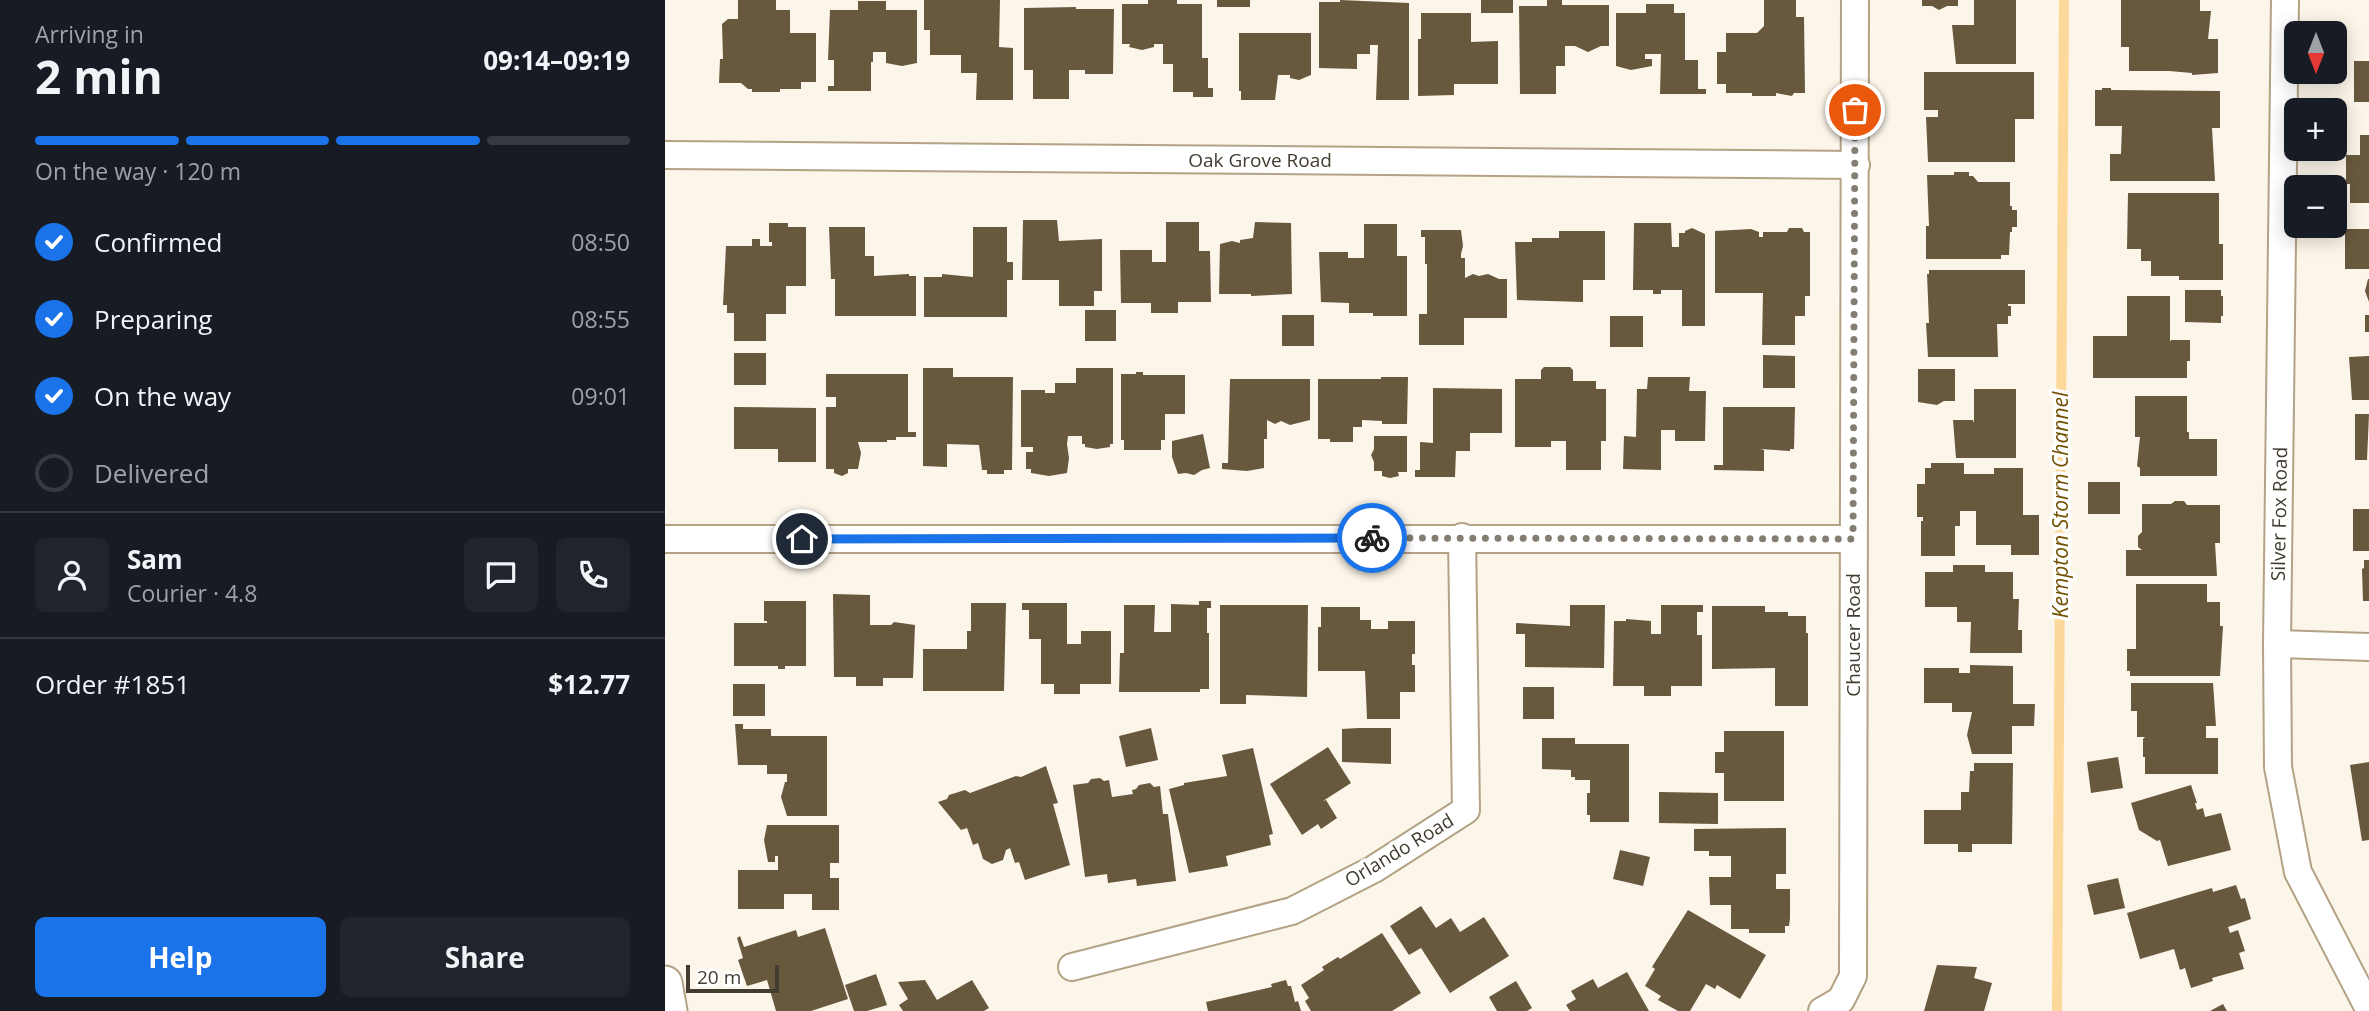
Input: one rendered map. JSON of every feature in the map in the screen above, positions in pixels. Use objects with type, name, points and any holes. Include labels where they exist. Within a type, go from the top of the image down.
[{"type":"street","name":"Chaucer Road","points":[[1822,1011],[1841,1000],[1853,976],[1855,0]]},
{"type":"street","name":"Silver Fox Road","points":[[2285,0],[2277,644],[2278,767],[2298,872],[2369,1009]]},
{"type":"street","name":"Oak Grove Road","points":[[665,155],[1856,165]]},
{"type":"street","points":[[665,540],[1462,537],[1853,539]]},
{"type":"street","name":"Orlando Road","points":[[1072,967],[1292,911],[1374,869],[1466,810],[1462,537]]},
{"type":"street","points":[[2277,644],[2369,647]]},
{"type":"street","points":[[665,983],[670,1011]]},
{"type":"building","points":[[738,0],[776,0],[776,10],[790,10],[790,33],[816,33],[816,82],[801,82],[801,89],[780,89],[780,92],[752,92],[752,89],[741,83],[719,83],[720,59],[723,59],[722,24],[728,19],[738,19]]},
{"type":"building","points":[[924,0],[1000,0],[999,47],[1013,48],[1013,100],[976,100],[977,73],[961,73],[961,55],[930,55],[930,30],[924,30]]},
{"type":"building","points":[[1148,0],[1177,0],[1177,4],[1202,4],[1202,58],[1208,58],[1208,88],[1213,88],[1213,97],[1193,97],[1193,92],[1173,92],[1173,64],[1163,64],[1163,44],[1154,44],[1154,47],[1142,50],[1129,47],[1130,44],[1122,44],[1122,4],[1148,4]]},
{"type":"building","points":[[1217,0],[1250,0],[1250,7],[1217,7]]},
{"type":"building","points":[[1340,0],[1409,3],[1409,100],[1376,100],[1378,45],[1370,45],[1370,54],[1357,54],[1357,69],[1319,68],[1319,2]]},
{"type":"building","points":[[1481,0],[1513,0],[1513,13],[1481,13]]},
{"type":"building","points":[[1547,0],[1562,0],[1562,5],[1609,5],[1609,46],[1601,46],[1588,52],[1575,46],[1565,46],[1565,66],[1556,66],[1556,94],[1520,94],[1519,6],[1547,6]]},
{"type":"building","points":[[1764,0],[1796,0],[1796,17],[1804,17],[1805,93],[1794,93],[1792,96],[1776,93],[1776,96],[1752,96],[1752,93],[1726,93],[1726,84],[1717,84],[1717,52],[1726,52],[1726,33],[1757,33],[1764,26]]},
{"type":"building","points":[[1922,0],[1958,0],[1958,6],[1947,6],[1939,10],[1932,6],[1922,6]]},
{"type":"building","points":[[1974,0],[2016,0],[2016,64],[1956,64],[1952,25],[1974,25]]},
{"type":"building","points":[[2121,0],[2200,0],[2200,11],[2211,11],[2208,39],[2218,39],[2218,73],[2192,75],[2169,71],[2129,71],[2129,47],[2121,47]]},
{"type":"building","points":[[858,1],[886,1],[886,10],[917,10],[917,63],[902,66],[886,63],[886,52],[873,52],[871,91],[828,91],[828,86],[834,86],[834,60],[828,60],[830,10],[858,10]]},
{"type":"building","points":[[1646,4],[1674,4],[1674,13],[1685,13],[1685,60],[1698,60],[1698,89],[1706,89],[1706,94],[1660,94],[1661,54],[1645,54],[1645,59],[1652,59],[1652,66],[1631,70],[1616,66],[1616,13],[1646,13]]},
{"type":"building","points":[[1024,8],[1114,9],[1113,74],[1085,74],[1085,70],[1069,70],[1069,99],[1033,99],[1033,70],[1024,70]]},
{"type":"building","points":[[1421,13],[1471,13],[1471,42],[1498,41],[1498,84],[1454,84],[1454,95],[1418,96]]},
{"type":"building","points":[[1239,33],[1311,33],[1311,75],[1299,80],[1290,78],[1290,75],[1278,75],[1275,100],[1241,100]]},
{"type":"building","points":[[2354,61],[2369,61],[2369,102],[2354,102]]},
{"type":"building","points":[[1924,72],[2034,72],[2034,119],[2015,119],[2015,162],[1928,162],[1926,117],[1938,117],[1938,110],[1924,110]]},
{"type":"building","points":[[2095,90],[2220,91],[2220,128],[2212,128],[2215,181],[2110,181],[2110,154],[2121,154],[2122,126],[2095,126]]},
{"type":"building","points":[[2360,135],[2369,135],[2369,203],[2350,203],[2350,184],[2347,184],[2346,175],[2347,155],[2360,155]]},
{"type":"building","points":[[1954,172],[1969,172],[1969,176],[1973,176],[1978,182],[2010,182],[2010,206],[2012,210],[2017,210],[2017,227],[2012,227],[2010,232],[2009,255],[2001,255],[2001,259],[1926,259],[1926,226],[1929,226],[1927,175],[1954,175]]},
{"type":"building","points":[[2128,193],[2219,193],[2219,244],[2223,244],[2223,280],[2179,280],[2179,276],[2151,276],[2151,261],[2141,261],[2141,249],[2127,249]]},
{"type":"building","points":[[1023,220],[1057,220],[1059,241],[1102,239],[1102,291],[1094,291],[1094,306],[1059,306],[1059,280],[1022,280]]},
{"type":"building","points":[[1166,222],[1199,222],[1199,251],[1210,251],[1211,302],[1178,302],[1178,313],[1151,313],[1151,303],[1121,303],[1120,250],[1152,250],[1152,262],[1166,262]]},
{"type":"building","points":[[1255,222],[1291,223],[1292,294],[1219,294],[1220,244],[1232,241],[1240,243],[1240,240],[1253,238]]},
{"type":"building","points":[[769,223],[806,227],[806,286],[786,286],[786,314],[766,314],[766,341],[734,341],[734,313],[727,313],[727,305],[723,305],[726,246],[752,246],[752,239],[760,239],[760,246],[772,246],[772,242],[769,242]]},
{"type":"building","points":[[1634,223],[1671,223],[1672,247],[1679,247],[1679,233],[1685,233],[1692,228],[1705,234],[1705,326],[1682,326],[1682,290],[1661,290],[1661,294],[1653,294],[1653,290],[1633,290]]},
{"type":"building","points":[[1364,224],[1397,224],[1397,256],[1407,256],[1407,316],[1349,313],[1349,303],[1321,302],[1319,252],[1348,252],[1348,258],[1364,258]]},
{"type":"building","points":[[829,227],[865,227],[865,256],[874,256],[874,276],[916,276],[916,316],[835,316],[835,279],[831,279]]},
{"type":"building","points":[[973,227],[1007,227],[1007,262],[1013,262],[1013,280],[1007,280],[1007,317],[924,317],[924,277],[942,277],[942,274],[973,277]]},
{"type":"building","points":[[1789,228],[1802,228],[1804,232],[1810,232],[1810,296],[1805,296],[1805,316],[1795,316],[1795,345],[1762,345],[1763,293],[1715,293],[1715,231],[1751,229],[1759,232],[1759,237],[1763,237],[1763,232],[1787,232]]},
{"type":"building","points":[[2347,229],[2369,229],[2369,269],[2345,269]]},
{"type":"building","points":[[1421,230],[1461,230],[1461,258],[1465,258],[1465,278],[1473,274],[1488,274],[1507,279],[1507,318],[1464,318],[1464,345],[1419,345],[1419,314],[1427,314],[1427,264],[1425,237],[1421,237]]},
{"type":"building","points":[[1559,231],[1605,231],[1605,280],[1583,280],[1583,302],[1517,300],[1515,242],[1532,242],[1532,238],[1559,238]]},
{"type":"building","points":[[1929,270],[2025,270],[2025,304],[2008,304],[2011,306],[2011,316],[2008,316],[2008,324],[1997,324],[1998,357],[1928,357],[1926,323],[1929,323]]},
{"type":"building","points":[[2369,279],[2369,302],[2365,291]]},
{"type":"building","points":[[2185,290],[2221,290],[2221,323],[2185,322]]},
{"type":"building","points":[[2127,296],[2170,296],[2170,342],[2190,340],[2187,378],[2093,378],[2093,336],[2127,336]]},
{"type":"building","points":[[1085,310],[1116,310],[1116,341],[1085,341]]},
{"type":"building","points":[[1282,315],[1314,315],[1314,346],[1282,346]]},
{"type":"building","points":[[2365,315],[2369,315],[2369,332],[2365,332]]},
{"type":"building","points":[[1610,316],[1643,316],[1643,347],[1610,347]]},
{"type":"building","points":[[734,353],[766,353],[766,385],[734,385]]},
{"type":"building","points":[[1763,355],[1795,356],[1795,388],[1763,388]]},
{"type":"building","points":[[2369,356],[2369,400],[2352,400],[2349,357]]},
{"type":"building","points":[[1544,367],[1570,367],[1573,370],[1573,381],[1596,381],[1596,389],[1606,389],[1606,441],[1601,441],[1601,470],[1566,470],[1566,441],[1551,441],[1551,447],[1515,447],[1515,379],[1541,379],[1541,370]]},
{"type":"building","points":[[923,368],[953,368],[953,377],[1013,377],[1012,470],[1004,470],[1004,474],[987,474],[987,470],[982,470],[979,445],[947,444],[947,467],[923,466]]},
{"type":"building","points":[[1076,368],[1113,368],[1113,444],[1097,449],[1085,447],[1085,444],[1082,444],[1082,436],[1068,436],[1067,473],[1049,476],[1031,473],[1031,469],[1026,469],[1026,452],[1033,452],[1033,447],[1021,447],[1021,390],[1045,390],[1045,393],[1055,393],[1055,383],[1076,383]]},
{"type":"building","points":[[1918,369],[1955,369],[1955,401],[1944,401],[1937,405],[1918,402]]},
{"type":"building","points":[[1143,372],[1143,375],[1185,375],[1185,414],[1165,414],[1165,440],[1161,440],[1161,450],[1124,450],[1124,440],[1121,440],[1121,374]]},
{"type":"building","points":[[826,374],[908,374],[908,432],[916,432],[916,437],[896,437],[896,440],[887,442],[858,442],[861,453],[858,469],[848,469],[848,473],[842,476],[834,473],[834,469],[826,469],[826,407],[836,407],[836,397],[826,397]]},
{"type":"building","points":[[1408,377],[1407,424],[1382,424],[1382,421],[1362,420],[1362,427],[1353,427],[1353,442],[1318,439],[1318,379]]},
{"type":"building","points":[[1648,377],[1690,377],[1689,391],[1706,391],[1705,441],[1675,441],[1675,430],[1661,430],[1661,470],[1623,469],[1624,436],[1636,437],[1637,389],[1647,389]]},
{"type":"building","points":[[1230,379],[1310,379],[1310,420],[1290,425],[1281,421],[1275,424],[1267,420],[1264,468],[1247,471],[1222,469],[1222,463],[1228,463]]},
{"type":"building","points":[[1433,388],[1502,389],[1502,433],[1470,433],[1470,451],[1456,451],[1455,477],[1415,477],[1415,470],[1420,470],[1420,442],[1433,443]]},
{"type":"building","points":[[1974,389],[2016,389],[2016,458],[1956,458],[1953,420],[1973,420],[1974,423]]},
{"type":"building","points":[[2135,396],[2187,396],[2189,439],[2217,439],[2217,476],[2140,476],[2140,468],[2137,466],[2140,437],[2135,437]]},
{"type":"building","points":[[734,407],[816,408],[816,462],[778,462],[778,449],[734,449]]},
{"type":"building","points":[[1723,407],[1795,407],[1794,449],[1760,449],[1764,450],[1764,471],[1714,470],[1714,465],[1723,465]]},
{"type":"building","points":[[2355,414],[2369,414],[2367,460],[2355,460]]},
{"type":"building","points":[[1203,434],[1210,468],[1194,475],[1178,474],[1172,457],[1172,441]]},
{"type":"building","points":[[1374,436],[1407,436],[1407,472],[1398,472],[1399,476],[1390,478],[1382,476],[1382,471],[1374,471],[1371,455]]},
{"type":"building","points":[[1931,463],[1964,463],[1964,474],[1994,474],[1994,468],[2023,468],[2023,515],[2039,515],[2039,555],[2011,555],[2011,545],[1976,545],[1976,511],[1960,511],[1960,526],[1955,526],[1955,556],[1921,556],[1923,517],[1917,517],[1917,484],[1925,484],[1925,468],[1931,468]]},
{"type":"building","points":[[2088,482],[2120,482],[2120,514],[2088,514]]},
{"type":"building","points":[[2184,501],[2187,505],[2220,505],[2220,543],[2215,543],[2217,576],[2126,576],[2126,550],[2142,550],[2138,547],[2138,536],[2142,532],[2142,504],[2171,504]]},
{"type":"building","points":[[2353,509],[2369,509],[2369,551],[2353,551]]},
{"type":"building","points":[[2364,560],[2369,560],[2369,601],[2363,601]]},
{"type":"building","points":[[1953,565],[1985,565],[1985,572],[2013,572],[2013,599],[2019,599],[2018,630],[2022,630],[2022,653],[1970,653],[1971,622],[1957,622],[1957,607],[1925,607],[1925,572],[1953,572]]},
{"type":"building","points":[[2136,584],[2207,584],[2207,602],[2220,602],[2220,626],[2223,626],[2220,676],[2130,676],[2130,671],[2127,671],[2127,649],[2136,649]]},
{"type":"building","points":[[833,594],[870,595],[870,625],[891,625],[894,622],[915,625],[913,678],[883,678],[883,686],[856,686],[856,677],[834,677]]},
{"type":"building","points":[[764,601],[806,601],[806,666],[785,666],[785,669],[778,669],[778,666],[734,666],[734,623],[767,623],[764,621]]},
{"type":"building","points":[[1199,601],[1211,601],[1211,608],[1207,608],[1209,689],[1200,689],[1200,692],[1119,692],[1120,653],[1124,653],[1124,605],[1155,605],[1154,632],[1171,632],[1171,604],[1199,605]]},
{"type":"building","points":[[971,603],[1006,603],[1004,691],[923,691],[923,649],[967,649],[967,631],[971,631]]},
{"type":"building","points":[[1022,603],[1067,603],[1067,644],[1081,644],[1081,631],[1111,631],[1111,684],[1080,684],[1080,694],[1054,694],[1054,684],[1041,684],[1041,639],[1029,639],[1029,610],[1022,610]]},
{"type":"building","points":[[1220,605],[1308,605],[1307,697],[1246,695],[1246,704],[1220,704]]},
{"type":"building","points":[[1570,605],[1605,605],[1604,668],[1525,667],[1525,634],[1516,634],[1516,623],[1570,626]]},
{"type":"building","points":[[1661,605],[1703,605],[1703,612],[1697,612],[1697,635],[1702,635],[1702,686],[1671,686],[1671,696],[1644,696],[1644,686],[1613,686],[1614,621],[1651,621],[1651,634],[1661,634]]},
{"type":"building","points":[[1712,606],[1765,606],[1765,612],[1788,612],[1788,616],[1806,616],[1808,706],[1775,706],[1775,668],[1712,669]]},
{"type":"building","points":[[1321,607],[1360,607],[1360,620],[1371,620],[1371,629],[1388,629],[1388,621],[1415,621],[1415,654],[1412,654],[1412,665],[1415,665],[1415,692],[1400,692],[1400,719],[1367,719],[1365,671],[1318,671]]},
{"type":"building","points":[[1970,665],[2013,666],[2013,704],[2035,704],[2034,726],[2012,726],[2012,754],[1972,754],[1967,735],[1972,712],[1952,712],[1952,703],[1924,703],[1924,668],[1959,668],[1959,673],[1970,673]]},
{"type":"building","points":[[2131,683],[2213,683],[2216,726],[2206,726],[2206,738],[2218,738],[2218,774],[2145,774],[2145,737],[2137,737],[2137,711],[2131,711]]},
{"type":"building","points":[[733,684],[765,684],[765,716],[733,716]]},
{"type":"building","points":[[1523,687],[1554,687],[1554,719],[1523,719]]},
{"type":"building","points":[[735,724],[743,724],[743,729],[771,729],[771,736],[827,736],[827,816],[787,816],[781,797],[787,774],[767,774],[767,765],[738,765]]},
{"type":"building","points":[[1151,728],[1158,760],[1126,767],[1119,736]]},
{"type":"building","points":[[1391,728],[1391,764],[1342,762],[1342,729]]},
{"type":"building","points":[[1724,731],[1784,731],[1784,801],[1724,801],[1724,773],[1715,773],[1715,752],[1724,752]]},
{"type":"building","points":[[1542,738],[1575,738],[1575,744],[1629,744],[1629,822],[1590,822],[1590,815],[1587,815],[1587,793],[1590,793],[1590,780],[1575,780],[1575,777],[1571,777],[1571,770],[1542,769]]},
{"type":"building","points":[[1328,747],[1351,783],[1323,801],[1326,800],[1337,818],[1321,829],[1318,824],[1302,835],[1270,784]]},
{"type":"building","points":[[1253,748],[1273,834],[1269,835],[1271,845],[1226,856],[1228,866],[1189,873],[1169,789],[1184,783],[1227,776],[1222,755]]},
{"type":"building","points":[[2118,757],[2123,788],[2091,793],[2087,762]]},
{"type":"building","points":[[2369,762],[2369,840],[2362,841],[2350,765]]},
{"type":"building","points":[[1974,763],[2013,763],[2012,844],[1972,844],[1972,852],[1958,852],[1958,844],[1924,844],[1924,810],[1961,810],[1961,792],[1969,792],[1970,771],[1974,771]]},
{"type":"building","points":[[1046,766],[1058,803],[1053,804],[1070,865],[1025,880],[1019,862],[1015,863],[1010,848],[1006,850],[1003,860],[992,864],[983,859],[978,843],[973,845],[967,828],[961,830],[938,802],[947,799],[949,795],[965,790],[970,793]]},
{"type":"building","points":[[1100,778],[1109,780],[1112,797],[1133,794],[1132,790],[1139,785],[1150,783],[1154,787],[1160,786],[1163,814],[1168,814],[1176,881],[1137,886],[1136,879],[1108,883],[1107,874],[1085,877],[1073,785]]},
{"type":"building","points":[[2191,785],[2197,810],[2203,808],[2205,817],[2221,813],[2231,850],[2168,866],[2160,840],[2157,841],[2139,830],[2131,803]]},
{"type":"building","points":[[1659,792],[1718,793],[1718,824],[1659,823]]},
{"type":"building","points":[[767,825],[839,825],[839,863],[830,863],[830,878],[839,878],[839,910],[812,910],[812,894],[784,894],[784,909],[738,909],[738,870],[778,870],[778,856],[775,856],[775,862],[768,862],[764,840]]},
{"type":"building","points":[[1786,828],[1786,874],[1776,874],[1776,889],[1790,889],[1789,926],[1785,926],[1785,933],[1749,933],[1749,929],[1731,929],[1731,905],[1710,905],[1709,877],[1731,877],[1731,856],[1709,856],[1709,851],[1694,851],[1694,829]]},
{"type":"building","points":[[1620,850],[1650,857],[1643,886],[1613,879]]},
{"type":"building","points":[[2118,878],[2125,908],[2094,915],[2087,885]]},
{"type":"building","points":[[2236,885],[2241,899],[2245,898],[2251,919],[2228,927],[2230,933],[2238,930],[2245,951],[2239,953],[2244,969],[2212,978],[2213,981],[2191,988],[2185,968],[2180,970],[2174,949],[2140,959],[2127,913],[2212,888],[2213,892]]},
{"type":"building","points":[[1421,906],[1436,928],[1451,918],[1460,932],[1484,917],[1509,956],[1450,993],[1421,948],[1409,955],[1390,926]]},
{"type":"building","points":[[1688,910],[1766,955],[1740,999],[1717,985],[1715,989],[1706,984],[1690,1011],[1678,1011],[1658,1000],[1661,996],[1645,986],[1655,969],[1652,967]]},
{"type":"building","points":[[825,928],[848,999],[811,1011],[776,1011],[767,980],[747,986],[738,960],[743,958],[737,938],[740,936],[744,947],[796,930],[798,937]]},
{"type":"building","points":[[1382,933],[1421,993],[1392,1011],[1311,1011],[1305,1001],[1309,998],[1301,985],[1324,970],[1322,967]]},
{"type":"building","points":[[1937,965],[1977,967],[1974,978],[1992,983],[1984,1011],[1924,1011]]},
{"type":"building","points":[[1627,972],[1649,1011],[1570,1011],[1566,1005],[1576,999],[1571,991],[1593,979],[1598,988]]},
{"type":"building","points":[[876,974],[887,1005],[867,1011],[854,1011],[845,985]]},
{"type":"building","points":[[925,980],[937,1000],[972,980],[989,1008],[984,1011],[903,1011],[899,1005],[908,999],[898,982]]},
{"type":"building","points":[[1286,980],[1301,1011],[1208,1011],[1206,1002],[1272,987],[1271,984]]},
{"type":"building","points":[[1516,981],[1532,1008],[1527,1011],[1497,1011],[1489,997]]},
{"type":"building","points":[[2223,1004],[2227,1011],[2210,1011]]},
{"type":"waterway","name":"Kempton Storm Channel","points":[[2057,1011],[2064,0]]},
{"type":"way so far","points":[[1372,538],[1853,539],[1855,110]]},
{"type":"route","points":[[802,539],[1372,538]]}]
